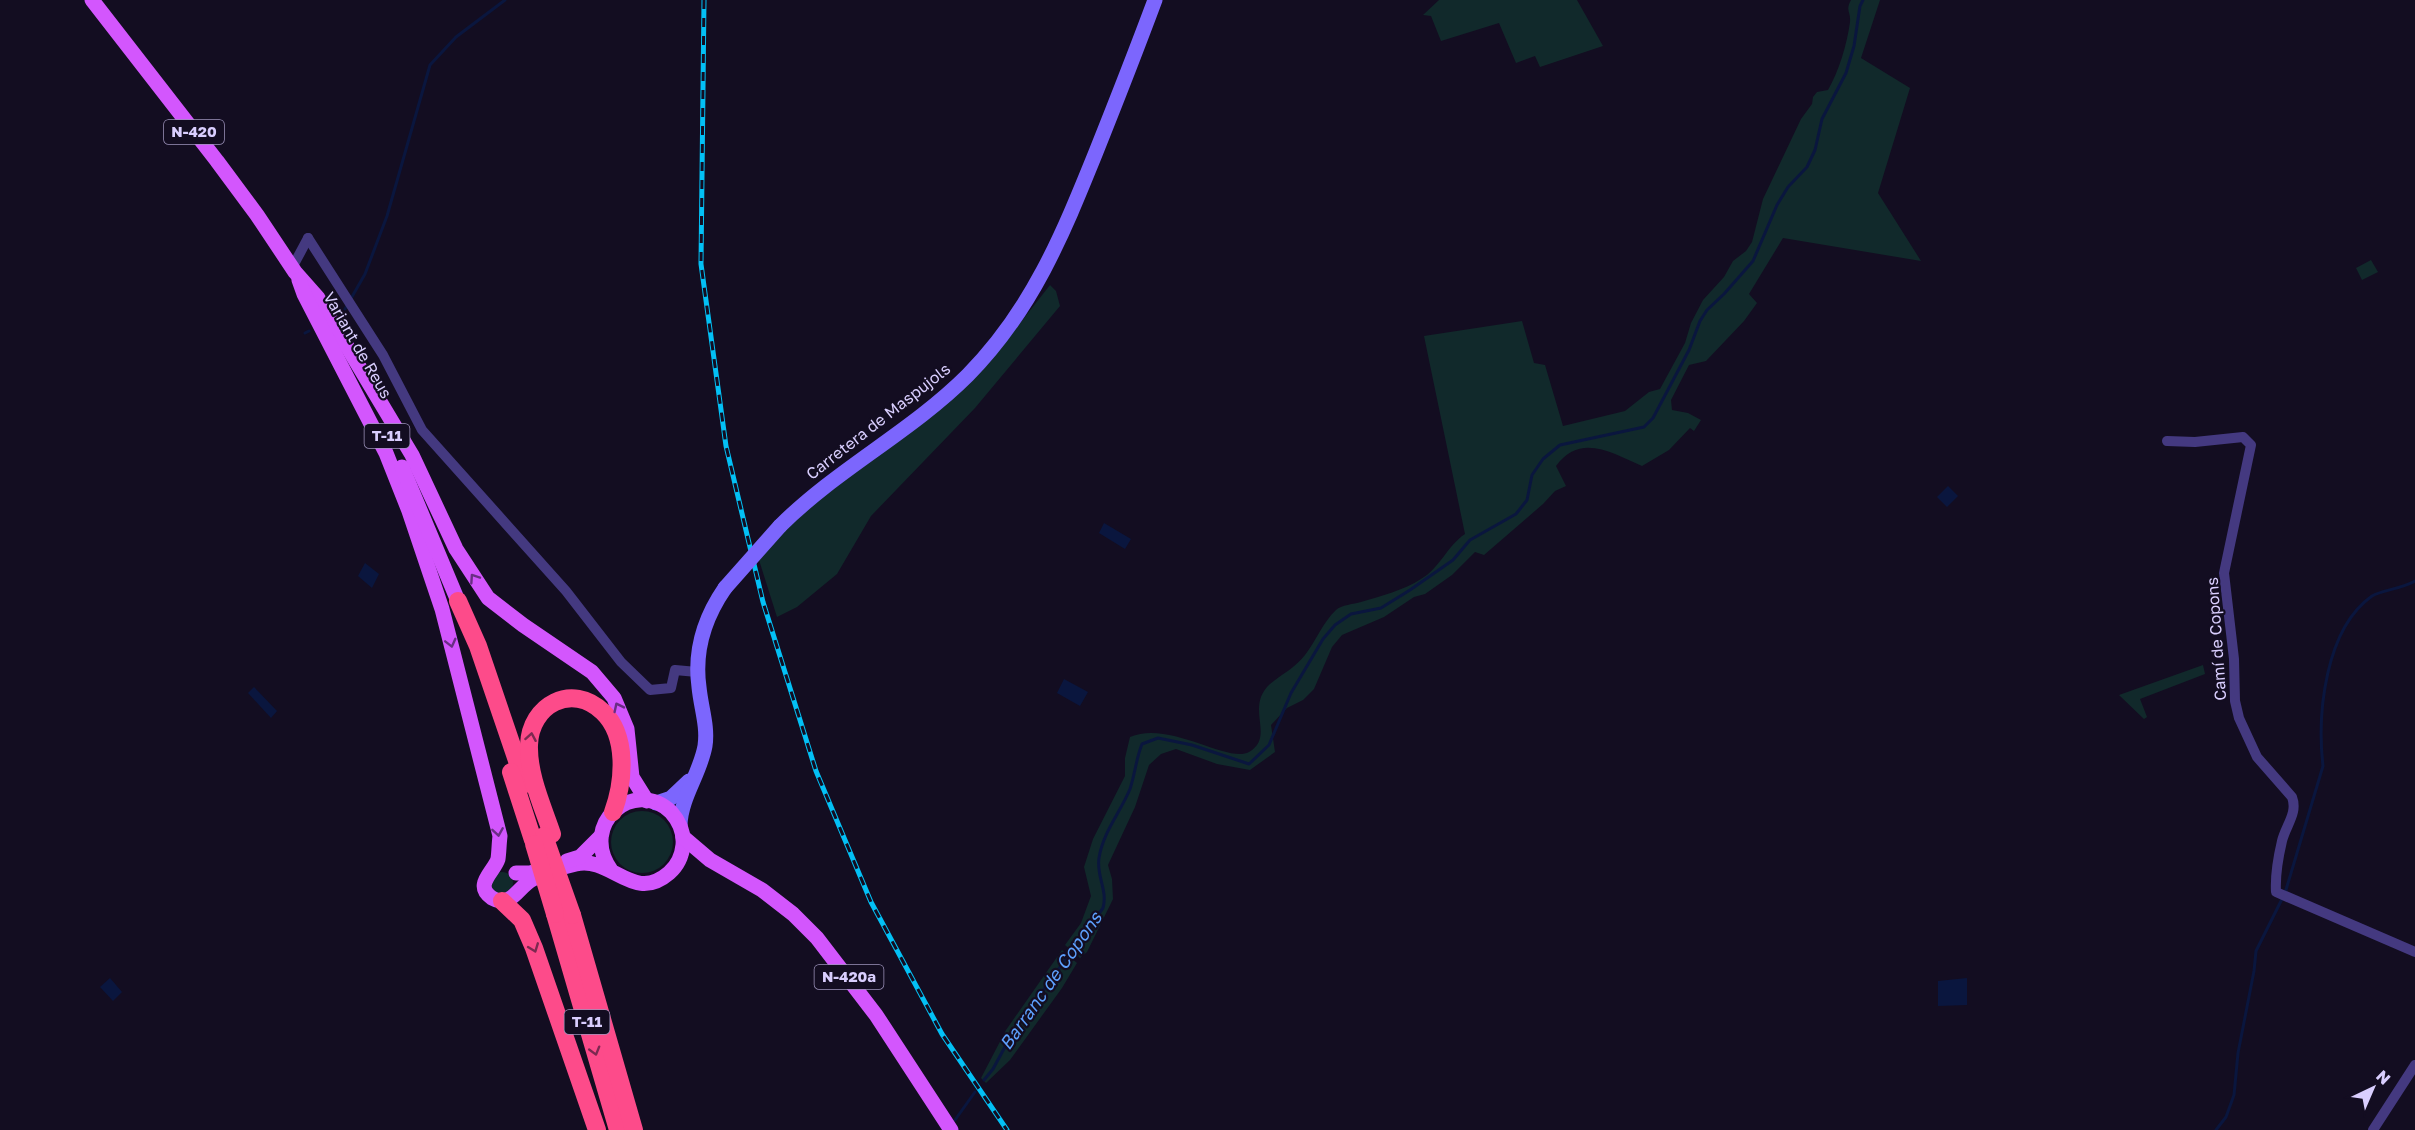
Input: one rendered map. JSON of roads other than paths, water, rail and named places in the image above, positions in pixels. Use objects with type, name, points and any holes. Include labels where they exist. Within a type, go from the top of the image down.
[{"type":"highway","name":"T-11","points":[[458,601],[543,837],[618,1130]]},
{"type":"highway","points":[[543,837],[529,745],[536,718],[550,703],[570,699],[580,700],[599,708],[611,722],[618,743],[621,775],[620,792],[613,812]]},
{"type":"highway","points":[[502,901],[522,920],[534,948],[597,1130]]},
{"type":"highway","name":"T-11","points":[[564,914],[584,951],[634,1130]]},
{"type":"main road","name":"N-420","points":[[92,0],[217,161],[257,215],[295,273]]},
{"type":"main road","name":"Variant de Reus","points":[[295,273],[361,383],[406,475],[458,601]]},
{"type":"main road","points":[[295,273],[318,298],[370,382],[412,455],[456,549],[488,598],[522,625],[592,672],[614,698],[627,729],[632,777],[652,802],[669,811],[681,831],[681,855],[677,864],[661,879],[645,884],[626,881],[611,870],[599,865],[579,863],[533,879],[518,890],[512,898],[502,901],[492,898],[484,886],[486,877],[498,860],[500,836],[435,588],[409,511],[386,453],[295,273]]},
{"type":"main road","points":[[516,873],[530,873],[579,857],[600,837],[613,812],[625,804],[652,802]]},
{"type":"main road","name":"N-420a","points":[[681,831],[710,860],[762,890],[793,914],[817,938],[876,1015],[951,1130]]},
{"type":"main road","points":[[600,837],[601,851],[611,870]]},
{"type":"main road","points":[[677,864],[710,860]]},
{"type":"main road","points":[[494,868],[509,867],[516,873],[518,890]]},
{"type":"street","name":"Carretera de Maspujols","points":[[681,831],[680,812],[704,748],[706,728],[697,672],[700,642],[706,621],[725,588],[780,526],[816,492],[944,397],[994,347],[1013,322],[1028,301],[1055,251],[1155,0]]},
{"type":"street","points":[[295,273],[308,238],[383,355],[422,430],[566,591],[628,669],[650,690],[671,688],[675,670],[697,672]]},
{"type":"street","name":"Camí de Copons","points":[[2167,441],[2195,442],[2243,437],[2251,445],[2224,573],[2234,659],[2233,684],[2239,718],[2257,757],[2285,788],[2294,803],[2294,811],[2283,838],[2276,876],[2276,892],[2415,952]]},
{"type":"street","points":[[652,802],[671,798],[679,793],[698,769]]},
{"type":"street","points":[[2373,1130],[2415,1065]]},
{"type":"water","points":[[1948,486],[1958,496],[1947,507],[1937,497]]},
{"type":"water","points":[[1104,523],[1131,539],[1125,549],[1099,533]]},
{"type":"water","points":[[365,563],[379,574],[372,588],[358,576]]},
{"type":"water","points":[[1064,679],[1088,692],[1080,706],[1057,693]]},
{"type":"water","points":[[254,687],[277,711],[271,718],[248,693]]},
{"type":"water","points":[[110,978],[122,992],[113,1001],[100,987]]},
{"type":"water","points":[[1967,978],[1967,1005],[1938,1006],[1938,981]]},
{"type":"waterway","points":[[345,309],[365,274],[387,216],[430,65],[456,37],[505,0]]},
{"type":"waterway","name":"Barranc de Copons","points":[[984,1080],[993,1069],[1013,1032],[1103,908],[1104,895],[1099,871],[1101,849],[1130,789],[1142,744],[1158,738],[1192,745],[1249,764],[1269,745],[1291,693],[1323,639],[1335,625],[1351,614],[1381,608],[1453,560],[1470,540],[1516,514],[1527,500],[1532,475],[1543,459],[1560,445],[1644,427],[1653,418],[1689,350],[1700,321],[1707,310],[1753,261],[1777,205],[1788,187],[1807,167],[1815,150],[1822,119],[1846,73],[1863,0]]},
{"type":"waterway","points":[[305,333],[309,331]]},
{"type":"waterway","points":[[2216,1130],[2226,1117],[2234,1095],[2238,1053],[2256,951],[2285,893],[2323,766],[2321,745],[2323,698],[2334,651],[2344,629],[2356,611],[2372,596],[2415,581]]},
{"type":"waterway","name":"Barranc de Copons","points":[[955,1120],[975,1092]]},
{"type":"railway","points":[[704,0],[701,264],[726,446],[763,602],[816,771],[871,902],[942,1034],[1007,1130]]}]
